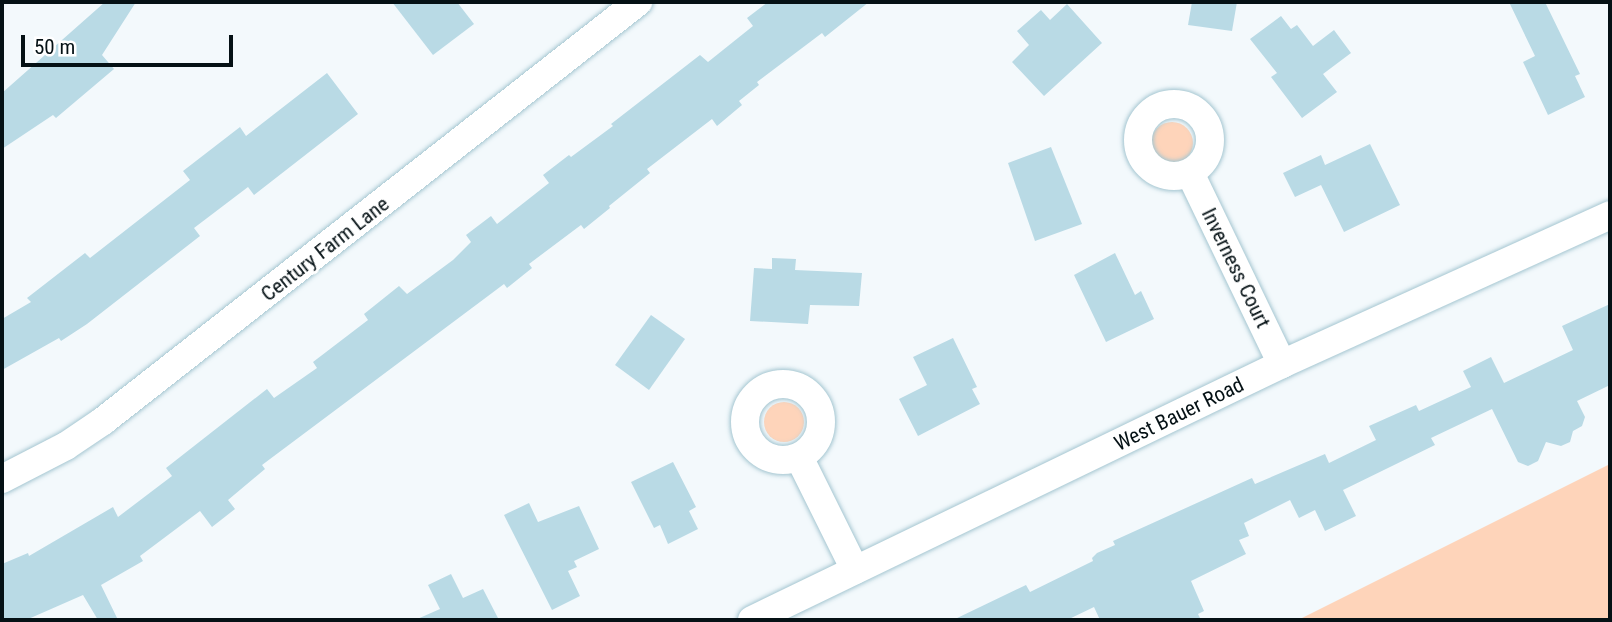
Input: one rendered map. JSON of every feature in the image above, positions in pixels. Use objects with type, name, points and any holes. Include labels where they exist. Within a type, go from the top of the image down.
[{"type":"street","name":"Century Farm Lane","points":[[2,479],[66,446],[103,421],[624,6]]},
{"type":"street","name":"Inverness Court","points":[[1190,173],[1282,364]]},
{"type":"street","name":"West Bauer Road","points":[[751,620],[1282,364],[1610,215]]},
{"type":"street","points":[[799,457],[855,570]]},
{"type":"shaded area","points":[[1172,122],[1187,128],[1193,143],[1187,158],[1172,164],[1157,158],[1151,143],[1157,128]]},
{"type":"shaded area","points":[[784,402],[798,408],[804,422],[798,436],[784,442],[770,436],[764,422],[770,408]]},
{"type":"shaded area","points":[[1610,464],[1610,620],[1298,620]]},
{"type":"building","points":[[105,2],[136,2],[102,55],[114,69],[56,118],[53,115],[2,149],[2,93]]},
{"type":"building","points":[[392,2],[457,2],[474,24],[433,55]]},
{"type":"building","points":[[768,2],[869,2],[825,37],[822,33],[757,82],[759,85],[739,101],[742,105],[717,126],[712,119],[647,169],[650,173],[609,206],[610,208],[584,229],[581,225],[529,264],[532,268],[507,288],[504,284],[262,465],[265,469],[228,500],[235,509],[212,527],[200,511],[140,556],[143,561],[101,585],[118,620],[98,620],[83,595],[26,620],[2,620],[2,564],[28,553],[29,556],[113,507],[118,517],[172,476],[166,468],[267,389],[274,398],[317,368],[313,362],[368,320],[364,314],[399,286],[407,294],[453,260],[471,242],[466,235],[491,216],[497,224],[549,183],[543,175],[613,126],[611,124],[700,55],[708,62],[753,26],[747,18]]},
{"type":"building","points":[[1192,2],[1237,2],[1232,31],[1188,25]]},
{"type":"building","points":[[1509,2],[1545,2],[1580,74],[1575,76],[1585,97],[1548,115],[1523,62],[1535,56]]},
{"type":"building","points":[[1067,4],[1102,43],[1044,96],[1012,62],[1029,45],[1017,31],[1041,10],[1050,20]]},
{"type":"building","points":[[1281,16],[1291,29],[1297,25],[1313,46],[1334,30],[1351,53],[1323,74],[1337,92],[1302,118],[1271,77],[1277,73],[1250,39]]},
{"type":"building","points":[[327,73],[358,114],[254,195],[248,187],[194,228],[200,236],[87,324],[61,341],[59,338],[2,370],[2,319],[31,302],[27,298],[85,253],[90,258],[190,180],[183,171],[240,127],[246,136]]},
{"type":"building","points":[[1370,144],[1400,205],[1344,232],[1321,185],[1295,197],[1283,173],[1321,155],[1325,165]]},
{"type":"building","points":[[1051,147],[1082,224],[1035,241],[1008,163]]},
{"type":"building","points":[[1115,253],[1135,295],[1141,291],[1154,319],[1106,342],[1074,275]]},
{"type":"building","points":[[772,258],[796,259],[795,270],[862,273],[859,306],[810,305],[808,324],[750,321],[754,268],[772,269]]},
{"type":"building","points":[[1610,304],[1610,385],[1577,401],[1585,417],[1582,426],[1573,431],[1570,442],[1561,446],[1546,442],[1538,461],[1528,466],[1518,462],[1492,409],[1431,438],[1435,445],[1343,490],[1356,516],[1325,531],[1315,510],[1299,518],[1290,500],[1244,523],[1249,536],[1239,540],[1246,554],[1191,581],[1204,611],[1198,614],[1201,620],[1100,620],[1094,607],[1067,620],[953,620],[1026,585],[1030,592],[1093,561],[1092,558],[1097,553],[1115,545],[1113,541],[1252,478],[1255,484],[1325,454],[1329,463],[1376,440],[1369,426],[1416,405],[1419,411],[1471,387],[1463,371],[1491,357],[1504,383],[1573,350],[1562,326]]},
{"type":"building","points":[[651,315],[685,339],[649,390],[615,365]]},
{"type":"building","points":[[953,338],[977,387],[972,389],[980,404],[918,436],[899,399],[927,385],[913,357]]},
{"type":"building","points":[[673,462],[696,507],[689,511],[698,529],[668,544],[660,525],[654,528],[631,482]]},
{"type":"building","points":[[529,503],[538,522],[579,506],[599,549],[574,561],[577,567],[568,571],[580,596],[552,610],[504,515]]},
{"type":"building","points":[[451,574],[463,598],[483,589],[499,620],[415,620],[440,609],[428,585]]}]
